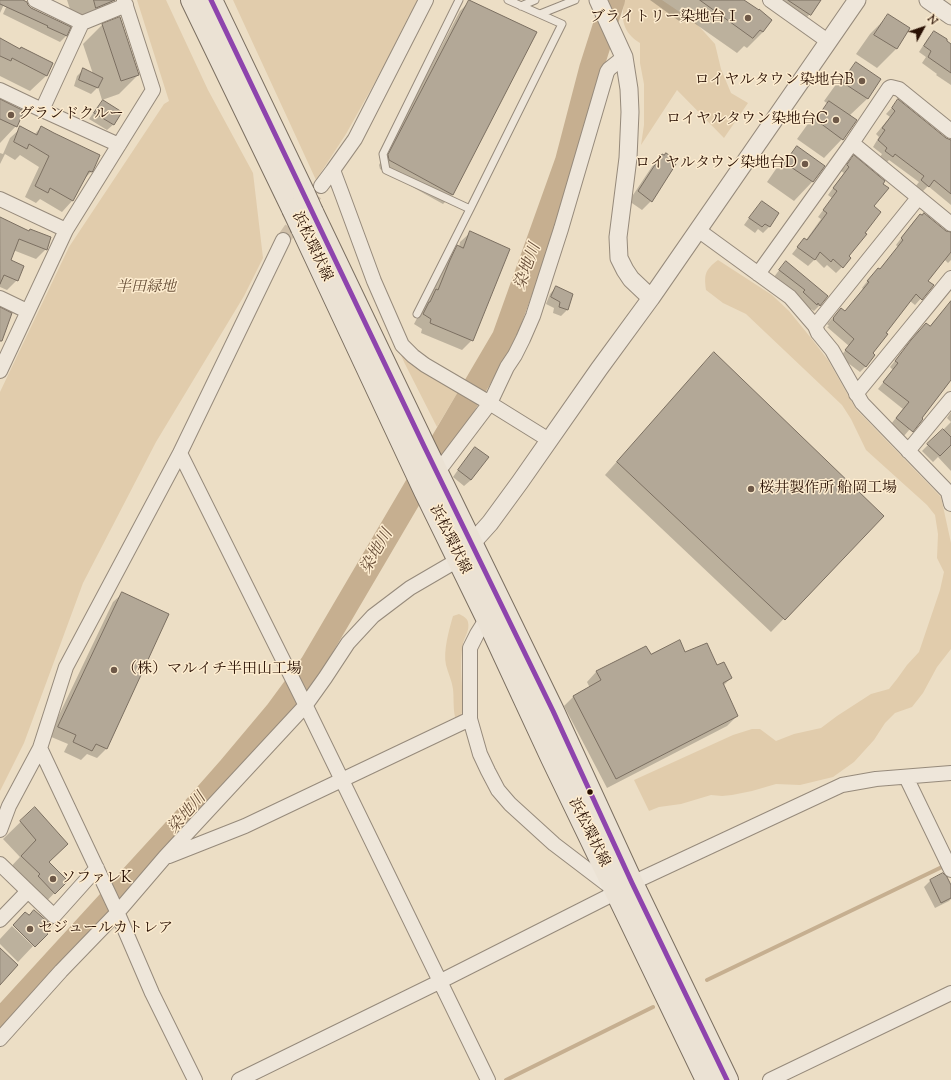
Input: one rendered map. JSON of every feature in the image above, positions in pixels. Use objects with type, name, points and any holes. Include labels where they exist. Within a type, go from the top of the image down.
[{"type":"main road","name":"浜松環状線","points":[[192,0],[306,206],[413,465],[487,618],[548,751],[625,888],[727,1080]]},
{"type":"main road","name":"浜松環状線","points":[[211,0],[306,206],[553,711],[625,888],[707,1080]]},
{"type":"street","points":[[35,0],[82,23]]},
{"type":"street","points":[[306,206],[355,139],[426,0]]},
{"type":"street","points":[[598,0],[624,57],[630,88],[628,158],[618,237],[619,258],[631,279],[651,298]]},
{"type":"street","points":[[770,0],[829,42]]},
{"type":"street","points":[[0,1039],[325,678],[348,643],[373,616],[410,588],[458,560],[494,517],[651,298],[857,0]]},
{"type":"street","points":[[928,0],[951,16]]},
{"type":"street","points":[[0,371],[66,230],[153,90],[125,2],[82,23],[42,110]]},
{"type":"street","points":[[437,473],[486,401],[523,339],[533,316],[561,229],[607,72],[624,57]]},
{"type":"street","points":[[758,274],[891,87],[899,89],[951,131]]},
{"type":"street","points":[[0,90],[119,145]]},
{"type":"street","points":[[852,143],[951,224]]},
{"type":"street","points":[[333,170],[374,281],[402,345],[416,359],[549,440]]},
{"type":"street","points":[[815,326],[918,198]]},
{"type":"street","points":[[0,199],[66,230]]},
{"type":"street","points":[[698,230],[787,295],[815,326],[818,333],[832,350],[862,402],[950,495]]},
{"type":"street","points":[[0,830],[9,806],[40,748],[66,667],[180,453],[283,240]]},
{"type":"street","points":[[856,394],[951,278]]},
{"type":"street","points":[[0,298],[28,311]]},
{"type":"street","points":[[908,451],[951,399]]},
{"type":"street","points":[[180,453],[488,1080]]},
{"type":"street","points":[[487,618],[470,648],[470,719],[483,759],[498,790],[554,844],[625,888]]},
{"type":"street","points":[[165,857],[245,826],[470,719]]},
{"type":"street","points":[[40,748],[100,874],[152,993],[195,1080]]},
{"type":"street","points":[[239,1080],[439,982],[625,888],[842,786],[876,779],[951,773]]},
{"type":"street","points":[[906,777],[951,870]]},
{"type":"street","points":[[0,864],[54,916],[100,874]]},
{"type":"street","points":[[0,920],[28,891]]},
{"type":"street","points":[[770,1080],[951,993]]},
{"type":"lane","points":[[459,0],[383,154],[386,170],[470,209]]},
{"type":"lane","points":[[417,314],[562,24],[508,0]]},
{"type":"lane","points":[[521,6],[535,0]]},
{"type":"lane","points":[[540,14],[575,0]]},
{"type":"green space","name":"半田緑地","points":[[137,0],[166,0],[208,90],[253,173],[263,258],[244,296],[156,442],[83,583],[24,743],[0,791],[0,392],[69,247],[164,104],[169,101]]},
{"type":"green space","points":[[233,0],[419,0],[346,134],[316,180]]},
{"type":"green space","points":[[625,0],[662,0],[696,23],[715,44],[721,69],[731,93],[748,103],[724,138],[677,90],[641,145],[644,125],[644,84],[640,63],[640,43],[626,30],[623,19]]},
{"type":"green space","points":[[718,260],[772,295],[789,311],[828,360],[856,409],[941,497],[951,543],[951,649],[937,667],[923,693],[912,707],[895,713],[885,723],[874,740],[854,762],[833,777],[800,785],[776,784],[732,795],[711,795],[681,804],[659,807],[649,811],[634,780],[733,735],[752,729],[760,729],[776,741],[794,734],[821,728],[871,694],[889,689],[919,652],[940,590],[944,572],[937,558],[938,534],[935,515],[927,505],[866,450],[851,419],[842,405],[746,314],[723,303],[706,290],[706,273]]},
{"type":"green space","points":[[393,338],[459,390],[437,427],[405,364]]},
{"type":"green space","points":[[459,614],[467,619],[468,630],[463,643],[462,651],[461,668],[463,709],[461,716],[458,718],[455,717],[453,689],[446,665],[445,653],[453,616]]},
{"type":"building","points":[[0,0],[23,0],[27,2],[31,8],[71,27],[67,36],[0,4]]},
{"type":"building","points":[[94,0],[115,0],[96,8]]},
{"type":"building","points":[[469,0],[537,32],[453,195],[389,160],[388,155]]},
{"type":"building","name":"ブライトリー染地台Ⅰ","points":[[700,0],[744,0],[759,9],[772,20],[763,32],[760,30],[753,38]]},
{"type":"building","points":[[788,0],[821,0],[811,15]]},
{"type":"building","points":[[888,14],[910,28],[897,49],[874,35]]},
{"type":"building","points":[[120,17],[139,75],[121,81],[102,24]]},
{"type":"building","points":[[934,31],[947,39],[947,41],[951,44],[951,73],[928,57],[931,51],[924,46]]},
{"type":"building","points":[[0,38],[20,49],[21,47],[53,63],[47,76],[12,58],[11,61],[0,56]]},
{"type":"building","name":"ロイヤルタウン染地台B","points":[[856,62],[881,79],[868,99],[842,82]]},
{"type":"building","points":[[83,68],[103,78],[98,88],[79,80]]},
{"type":"building","name":"グランドクルー","points":[[0,99],[24,111],[17,127],[0,119]]},
{"type":"building","points":[[898,99],[946,138],[951,140],[951,194],[934,180],[929,187],[921,180],[924,176],[895,154],[893,157],[885,151],[887,148],[878,140],[885,130],[882,128],[895,111],[892,108]]},
{"type":"building","points":[[103,100],[122,112],[114,125],[94,113]]},
{"type":"building","name":"ロイヤルタウン染地台C","points":[[829,101],[857,120],[843,140],[816,120]]},
{"type":"building","points":[[20,126],[37,135],[41,126],[100,155],[93,171],[89,171],[73,201],[50,188],[48,193],[35,186],[49,156],[29,144],[27,149],[14,142]]},
{"type":"building","name":"ロイヤルタウン染地台D","points":[[797,146],[825,166],[813,182],[785,163]]},
{"type":"building","points":[[666,153],[675,159],[674,162],[676,164],[652,202],[638,191],[662,154],[664,155]]},
{"type":"building","points":[[854,155],[885,181],[883,184],[889,188],[874,206],[881,212],[865,233],[867,234],[849,256],[851,258],[843,268],[833,259],[831,262],[820,252],[815,260],[797,247],[804,238],[807,240],[827,213],[823,210],[837,191],[833,188],[849,167],[847,165]]},
{"type":"building","points":[[762,201],[779,213],[770,227],[765,224],[762,227],[749,218]]},
{"type":"building","points":[[924,213],[946,231],[951,232],[951,252],[928,281],[934,285],[922,300],[916,294],[886,333],[888,334],[873,353],[875,355],[866,367],[845,350],[854,339],[833,320],[833,318],[841,308],[845,311],[869,282],[867,281],[878,268],[880,269],[903,240],[901,238],[920,214],[922,215]]},
{"type":"building","points":[[0,217],[29,231],[30,229],[51,237],[47,250],[19,239],[11,260],[24,266],[18,281],[4,275],[0,284]]},
{"type":"building","points":[[470,231],[510,249],[473,341],[430,323],[431,319],[423,314],[436,289],[438,290],[457,245],[463,248]]},
{"type":"building","points":[[786,261],[828,296],[820,306],[803,292],[805,290],[779,270]]},
{"type":"building","points":[[556,286],[573,294],[568,310],[559,307],[560,302],[551,297]]},
{"type":"building","points":[[951,301],[951,380],[913,432],[896,418],[909,402],[883,382],[898,363],[895,361],[911,340],[926,323],[930,326]]},
{"type":"building","points":[[0,307],[12,313],[2,341],[0,341]]},
{"type":"building","name":"桜井製作所 船岡工場","points":[[714,352],[884,516],[785,620],[617,462]]},
{"type":"building","points":[[943,429],[951,437],[951,445],[940,456],[927,444]]},
{"type":"building","points":[[475,447],[489,457],[471,480],[458,470]]},
{"type":"building","name":"（株）マルイチ半田山工場","points":[[122,592],[169,614],[107,749],[96,744],[92,751],[73,742],[76,735],[58,727]]},
{"type":"building","points":[[680,640],[685,652],[707,643],[717,665],[724,662],[732,678],[723,683],[738,716],[616,779],[573,696],[601,680],[596,671],[646,646],[651,654]]},
{"type":"building","points":[[35,807],[68,844],[49,862],[68,881],[55,894],[38,876],[40,874],[21,856],[36,840],[20,821]]},
{"type":"building","points":[[943,873],[951,885],[951,898],[941,903],[930,880]]},
{"type":"building","name":"セジュールカトレア","points":[[34,910],[48,922],[53,924],[46,932],[48,934],[35,947],[13,925],[25,912],[29,915]]},
{"type":"building","points":[[0,948],[18,965],[0,985]]},
{"type":"waterway","name":"染地川","points":[[0,1021],[229,769],[276,713],[312,664],[504,337],[567,161],[591,69],[613,0]]},
{"type":"waterway","points":[[707,980],[944,866]]},
{"type":"waterway","points":[[506,1080],[653,1007]]},
{"type":"tunnel","points":[[283,240],[321,186]]},
{"type":"transit line","points":[[211,0],[424,446],[553,711],[632,883],[727,1080]]},
{"type":"place","name":"ブライトリー染地台Ⅰ","points":[[748,18]]},
{"type":"place","name":"ロイヤルタウン染地台B","points":[[862,81]]},
{"type":"place","name":"グランドクルー","points":[[11,115]]},
{"type":"place","name":"ロイヤルタウン染地台C","points":[[836,120]]},
{"type":"place","name":"ロイヤルタウン染地台D","points":[[805,164]]},
{"type":"place","name":"桜井製作所 船岡工場","points":[[751,489]]},
{"type":"place","name":"（株）マルイチ半田山工場","points":[[114,670]]},
{"type":"place","name":"ソファレK","points":[[53,879]]},
{"type":"place","name":"セジュールカトレア","points":[[30,929]]}]
